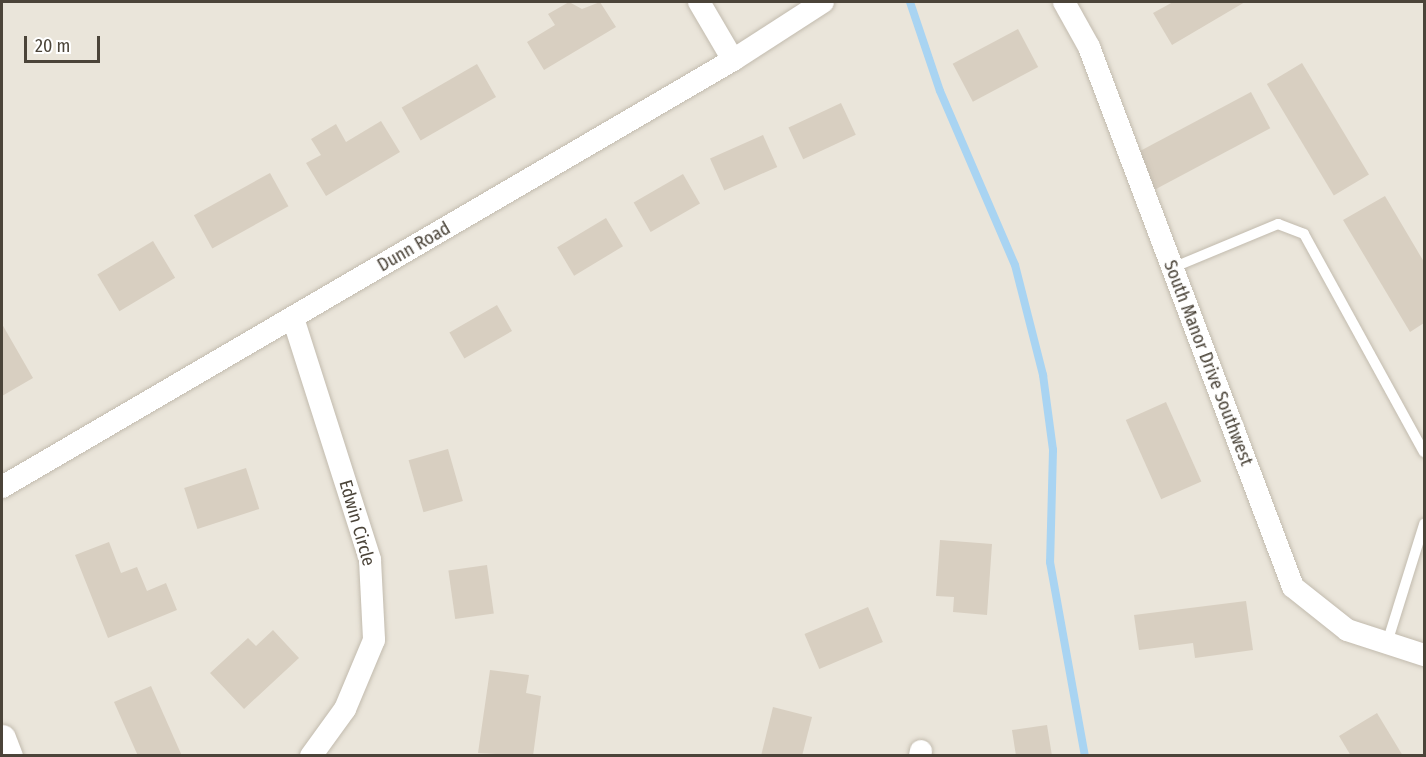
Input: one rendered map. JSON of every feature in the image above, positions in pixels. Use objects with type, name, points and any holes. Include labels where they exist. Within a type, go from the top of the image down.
[{"type":"street","points":[[699,2],[733,60]]},
{"type":"street","name":"Dunn Road","points":[[2,487],[733,60],[823,2]]},
{"type":"street","name":"South Manor Drive Southwest","points":[[1064,2],[1089,47],[1293,587],[1347,630],[1425,655]]},
{"type":"street","name":"Edwin Circle","points":[[293,318],[370,560],[374,628],[374,640],[345,710],[311,756]]},
{"type":"street","points":[[2,738],[9,756]]},
{"type":"lane","points":[[1171,268],[1278,224],[1304,234],[1425,452]]},
{"type":"lane","points":[[1387,643],[1425,524]]},
{"type":"shaded area","points":[[2,2],[1424,2],[1424,755],[2,755]]},
{"type":"building","points":[[569,2],[582,9],[600,2],[616,27],[544,70],[527,42],[555,25],[548,14]]},
{"type":"building","points":[[1173,2],[1245,2],[1172,45],[1153,13]]},
{"type":"building","points":[[1018,29],[1038,67],[973,102],[953,64]]},
{"type":"building","points":[[1302,63],[1369,174],[1334,196],[1267,84]]},
{"type":"building","points":[[477,64],[496,97],[421,140],[402,108]]},
{"type":"building","points":[[1251,92],[1270,128],[1155,190],[1135,154]]},
{"type":"building","points":[[841,103],[856,135],[803,159],[788,128]]},
{"type":"building","points":[[381,121],[400,152],[326,196],[306,163],[321,155],[311,139],[336,124],[346,142]]},
{"type":"building","points":[[763,135],[777,167],[724,191],[710,159]]},
{"type":"building","points":[[270,173],[288,206],[212,248],[194,215]]},
{"type":"building","points":[[683,174],[700,203],[651,232],[634,202]]},
{"type":"building","points":[[1385,196],[1424,262],[1424,323],[1410,332],[1343,220]]},
{"type":"building","points":[[606,218],[623,246],[574,276],[557,247]]},
{"type":"building","points":[[153,241],[175,278],[119,311],[97,274]]},
{"type":"building","points":[[497,305],[512,331],[464,358],[449,332]]},
{"type":"building","points":[[2,324],[33,378],[2,396]]},
{"type":"building","points":[[1166,402],[1201,481],[1161,499],[1126,420]]},
{"type":"building","points":[[448,449],[463,501],[423,512],[409,460]]},
{"type":"building","points":[[246,468],[259,509],[197,529],[184,488]]},
{"type":"building","points":[[940,540],[992,544],[987,615],[953,612],[954,597],[936,596]]},
{"type":"building","points":[[109,542],[121,573],[137,567],[147,591],[166,583],[177,610],[108,638],[75,555]]},
{"type":"building","points":[[487,565],[494,614],[455,619],[448,570]]},
{"type":"building","points":[[1246,601],[1253,650],[1195,658],[1193,643],[1139,650],[1134,615]]},
{"type":"building","points":[[868,607],[883,642],[819,669],[804,634]]},
{"type":"building","points":[[273,630],[299,658],[244,709],[210,673],[248,638],[256,646]]},
{"type":"building","points":[[490,670],[529,675],[526,693],[541,696],[533,756],[478,753]]},
{"type":"building","points":[[151,686],[182,756],[138,756],[114,702]]},
{"type":"building","points":[[773,707],[812,717],[802,756],[761,756]]},
{"type":"building","points":[[1377,713],[1403,756],[1351,756],[1339,736]]},
{"type":"building","points":[[1047,725],[1052,756],[1016,756],[1012,730]]},
{"type":"waterway","points":[[910,2],[940,91],[1015,265],[1043,375],[1053,450],[1050,562],[1085,756]]}]
